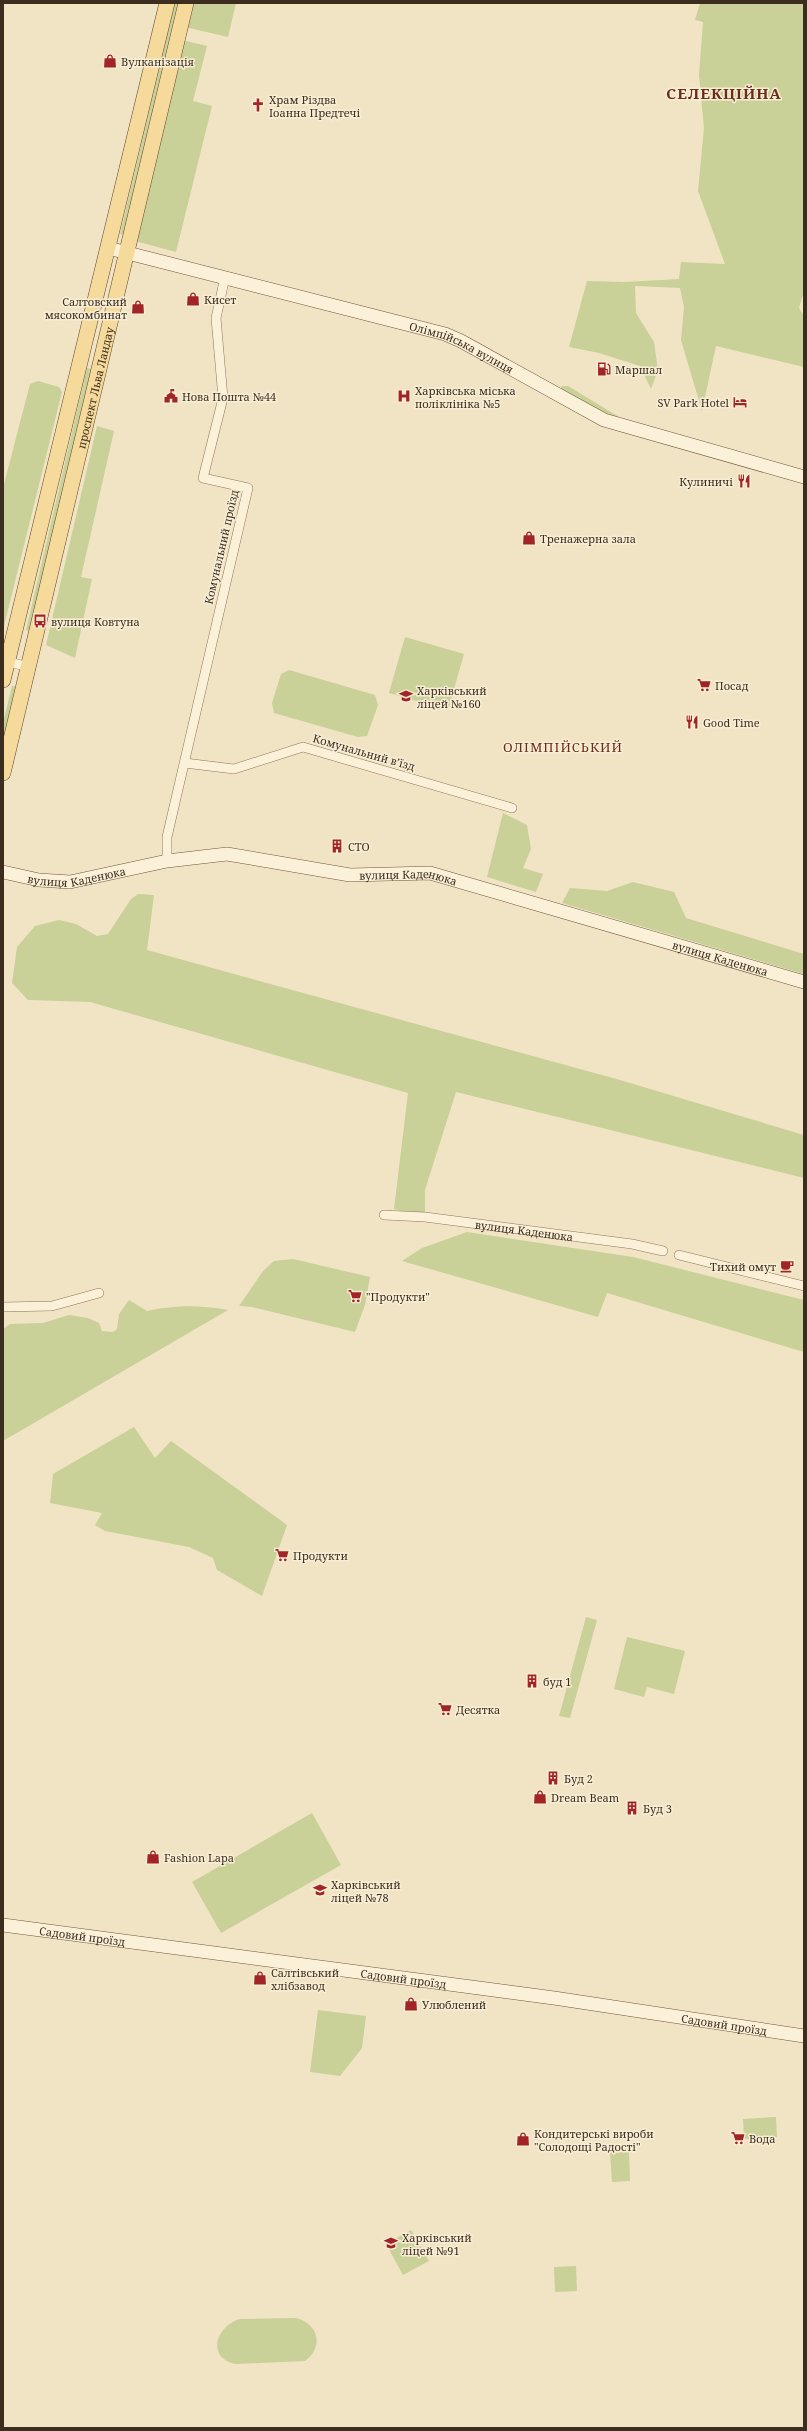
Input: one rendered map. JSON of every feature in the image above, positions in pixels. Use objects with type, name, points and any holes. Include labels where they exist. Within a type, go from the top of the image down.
[{"type":"main road","name":"проспект Льва Ландау","points":[[3,680],[5,661],[108,248],[166,3]]},
{"type":"main road","name":"проспект Льва Ландау","points":[[3,773],[30,666],[186,3]]},
{"type":"main road","points":[[100,279],[120,283]]},
{"type":"street","name":"Олімпійська вулиця","points":[[108,248],[450,336],[604,420],[804,477]]},
{"type":"street","name":"Комунальний проїзд","points":[[185,763],[248,488],[203,478],[223,398],[216,318],[225,277]]},
{"type":"street","points":[[5,661],[30,666]]},
{"type":"street","name":"Комунальний в’їзд","points":[[185,763],[234,769],[303,747],[512,808]]},
{"type":"street","points":[[167,861],[167,837],[185,763]]},
{"type":"street","name":"вулиця Каденюка","points":[[3,872],[39,880],[70,882],[167,861],[227,854],[350,875],[430,873],[804,982]]},
{"type":"street","name":"вулиця Каденюка","points":[[384,1215],[424,1217],[632,1244],[663,1251]]},
{"type":"street","points":[[679,1255],[804,1286]]},
{"type":"street","points":[[3,1307],[52,1306],[99,1293]]},
{"type":"street","name":"Садовий проїзд","points":[[3,1925],[547,1997],[722,2025],[804,2036]]},
{"type":"green space","points":[[175,3],[180,3],[124,235],[120,234]]},
{"type":"green space","points":[[195,3],[236,3],[228,37],[185,27],[191,5]]},
{"type":"green space","points":[[700,3],[804,3],[804,291],[799,308],[804,316],[804,367],[716,346],[702,411],[681,340],[684,307],[680,288],[635,286],[636,313],[654,342],[658,370],[651,389],[640,366],[599,353],[569,347],[587,281],[624,282],[679,279],[681,262],[725,264],[698,191],[704,128],[699,75],[703,22],[695,20]]},
{"type":"green space","points":[[182,40],[207,46],[193,101],[212,106],[176,252],[135,241]]},
{"type":"green space","points":[[87,368],[92,369],[30,631],[26,630]]},
{"type":"green space","points":[[38,381],[59,387],[62,392],[3,630],[3,488],[30,384]]},
{"type":"green space","points":[[562,386],[568,386],[624,420],[622,422],[560,391]]},
{"type":"green space","points":[[97,426],[114,431],[81,577],[92,579],[75,658],[46,645]]},
{"type":"green space","points":[[405,637],[464,654],[448,710],[389,693]]},
{"type":"green space","points":[[289,670],[375,695],[378,705],[367,736],[358,737],[274,713],[272,703],[281,674]]},
{"type":"green space","points":[[12,686],[17,687],[3,742],[3,723]]},
{"type":"green space","points":[[503,813],[527,825],[531,849],[523,868],[543,874],[536,892],[487,877]]},
{"type":"green space","points":[[633,882],[674,892],[686,918],[804,954],[804,974],[562,903],[570,888],[607,891]]},
{"type":"green space","points":[[138,894],[154,895],[147,950],[620,1080],[804,1135],[804,1178],[456,1092],[425,1190],[425,1217],[394,1209],[408,1093],[90,1002],[28,1000],[12,983],[17,947],[35,926],[59,920],[76,924],[97,936],[108,934],[131,899]]},
{"type":"green space","points":[[467,1232],[633,1257],[804,1300],[804,1352],[607,1293],[598,1317],[402,1261],[422,1248]]},
{"type":"green space","points":[[293,1259],[370,1277],[365,1305],[355,1332],[252,1307],[239,1306],[263,1271],[274,1261]]},
{"type":"green space","points":[[129,1300],[147,1311],[188,1306],[228,1310],[3,1441],[3,1329],[10,1324],[43,1323],[69,1315],[88,1318],[99,1323],[102,1331],[113,1332],[117,1329],[119,1314]]},
{"type":"green space","points":[[134,1427],[155,1458],[171,1441],[287,1525],[262,1596],[217,1570],[213,1558],[189,1547],[105,1531],[95,1525],[102,1513],[50,1503],[53,1474]]},
{"type":"green space","points":[[586,1617],[597,1620],[570,1718],[559,1716]]},
{"type":"green space","points":[[627,1637],[685,1651],[674,1694],[647,1687],[644,1697],[614,1689]]},
{"type":"green space","points":[[312,1813],[341,1865],[221,1933],[192,1882]]},
{"type":"green space","points":[[318,2010],[366,2016],[362,2048],[340,2076],[310,2072]]},
{"type":"green space","points":[[776,2117],[777,2137],[744,2139],[743,2119]]},
{"type":"green space","points":[[629,2152],[630,2181],[612,2182],[610,2153]]},
{"type":"green space","points":[[411,2230],[429,2261],[403,2275],[386,2244]]},
{"type":"green space","points":[[576,2266],[577,2291],[555,2292],[554,2267]]},
{"type":"green space","points":[[296,2318],[310,2325],[316,2336],[317,2343],[315,2349],[305,2361],[235,2364],[226,2360],[220,2355],[218,2342],[220,2334],[225,2328],[240,2319]]},
{"type":"place","name":"Вулканізація","points":[[110,61]]},
{"type":"place","name":"Храм Різдва Іоанна Предтечі","points":[[258,105]]},
{"type":"place","name":"Кисет","points":[[193,299]]},
{"type":"place","name":"Салтовский мясокомбинат","points":[[138,307]]},
{"type":"place","name":"Маршал","points":[[604,369]]},
{"type":"place","name":"Нова Пошта №44","points":[[171,396]]},
{"type":"place","name":"Харківська міська поліклініка №5","points":[[404,396]]},
{"type":"place","name":"SV Park Hotel","points":[[740,402]]},
{"type":"place","name":"Кулиничі","points":[[744,481]]},
{"type":"place","name":"Тренажерна зала","points":[[529,538]]},
{"type":"place","name":"вулиця Ковтуна","points":[[40,621]]},
{"type":"place","name":"Посад","points":[[704,685]]},
{"type":"place","name":"Харківський ліцей №160","points":[[406,696]]},
{"type":"place","name":"Good Time","points":[[692,722]]},
{"type":"place","name":"СТО","points":[[337,846]]},
{"type":"place","name":"Тихий омут","points":[[787,1266]]},
{"type":"place","name":"\"Продукти\"","points":[[355,1296]]},
{"type":"place","name":"Продукти","points":[[282,1555]]},
{"type":"place","name":"буд 1","points":[[532,1681]]},
{"type":"place","name":"Десятка","points":[[445,1709]]},
{"type":"place","name":"Буд 2","points":[[553,1778]]},
{"type":"place","name":"Dream Beam","points":[[540,1797]]},
{"type":"place","name":"Буд 3","points":[[632,1808]]},
{"type":"place","name":"Fashion Lapa","points":[[153,1857]]},
{"type":"place","name":"Харківський ліцей №78","points":[[320,1890]]},
{"type":"place","name":"Салтівський хлібзавод","points":[[260,1978]]},
{"type":"place","name":"Улюблений","points":[[411,2004]]},
{"type":"place","name":"Вода","points":[[738,2138]]},
{"type":"place","name":"Кондитерські вироби \"Солодощі Радості\"","points":[[523,2139]]},
{"type":"place","name":"Харківський ліцей №91","points":[[391,2243]]},
{"type":"district","name":"СЕЛЕКЦІЙНА","points":[[724,93]]},
{"type":"district","name":"ОЛІМПІЙСЬКИЙ","points":[[563,747]]}]
